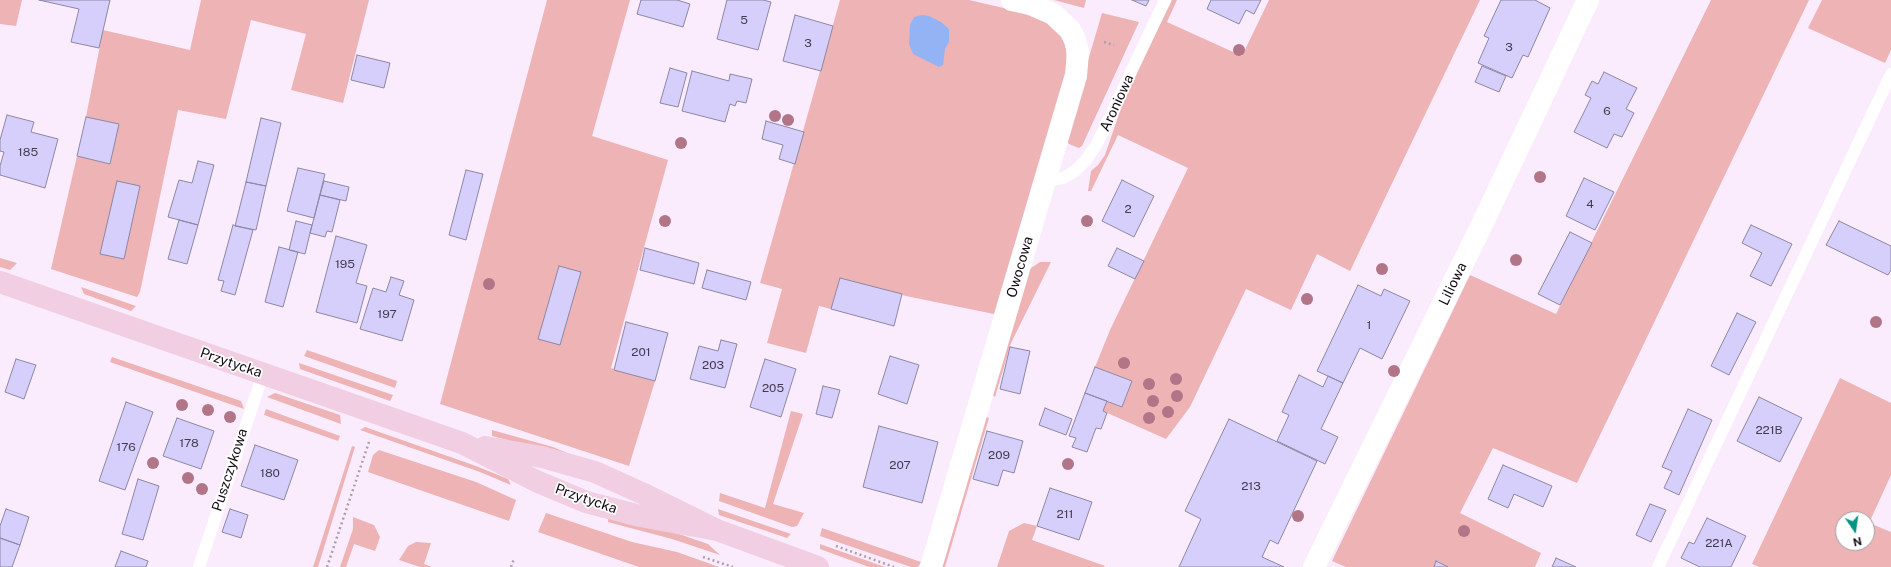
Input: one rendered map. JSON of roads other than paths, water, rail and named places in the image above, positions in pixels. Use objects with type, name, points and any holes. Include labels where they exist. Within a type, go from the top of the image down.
[{"type":"main road","name":"Przytycka","points":[[0,282],[462,443],[536,480],[586,502],[640,516],[717,530]]},
{"type":"main road","name":"Przytycka","points":[[462,443],[542,458],[595,472],[717,530],[818,567]]},
{"type":"street","name":"Owocowa","points":[[931,567],[1076,76],[1078,52],[1076,40],[1062,21],[1053,14],[1030,4],[1012,0]]},
{"type":"street","name":"Liliowa","points":[[1314,567],[1487,214],[1588,0]]},
{"type":"lane","name":"Aroniowa","points":[[1044,182],[1063,178],[1075,171],[1094,149],[1165,0]]},
{"type":"lane","points":[[1658,567],[1891,74]]},
{"type":"lane","name":"Puszczykowa","points":[[199,567],[263,374]]},
{"type":"water","points":[[922,15],[929,16],[941,22],[949,29],[949,42],[945,49],[943,65],[939,67],[913,54],[909,44],[910,25],[914,17]]}]
